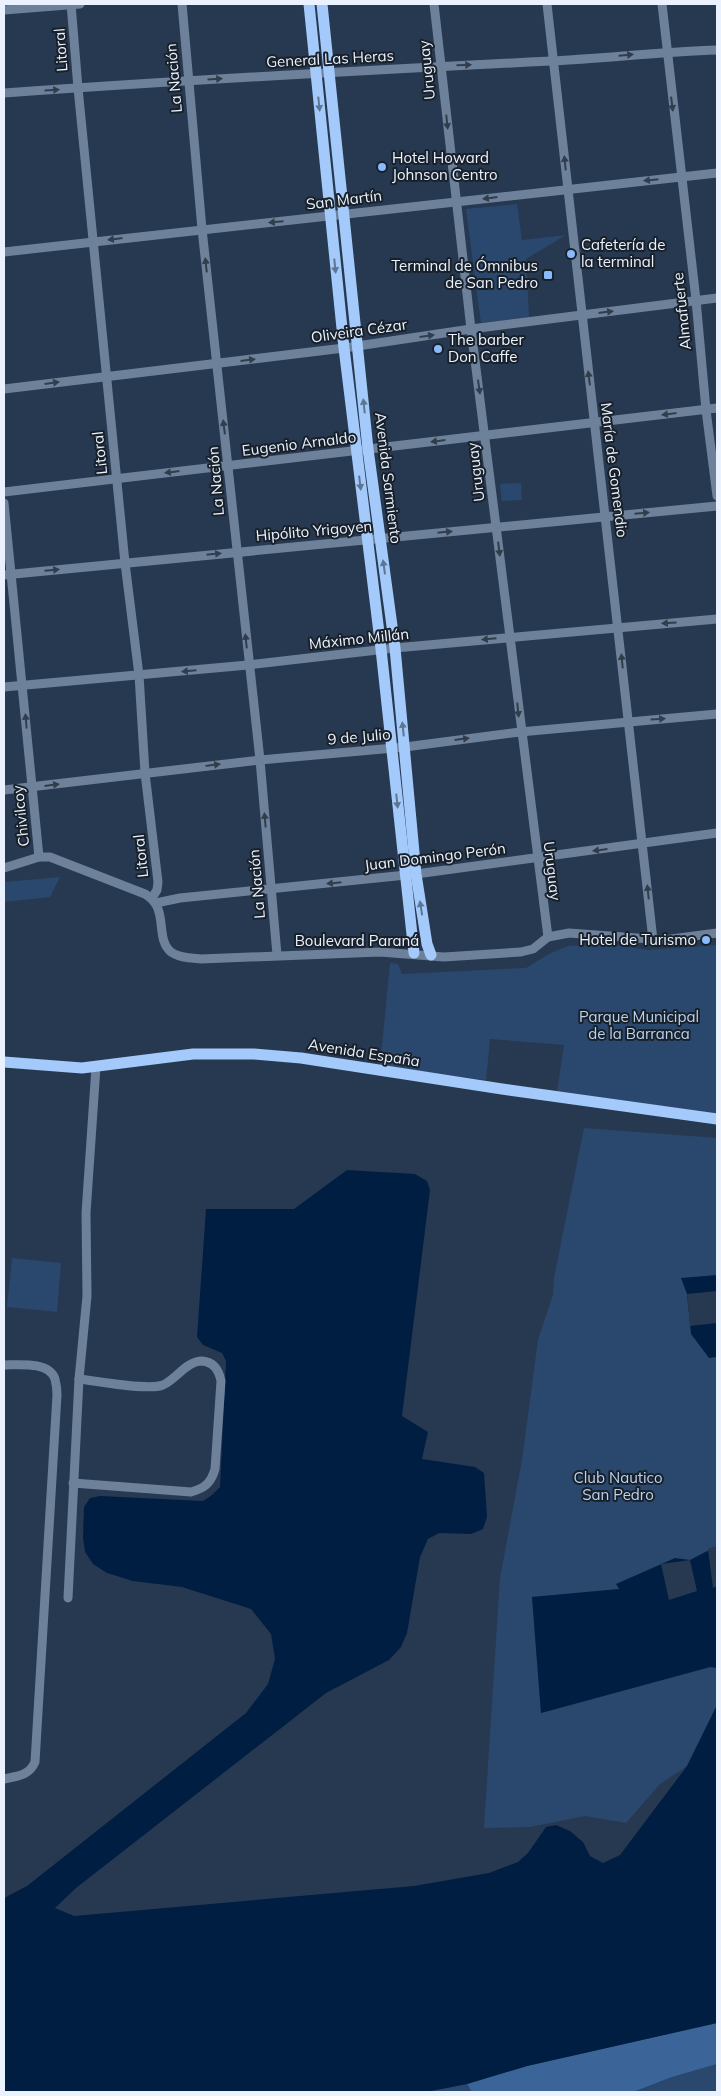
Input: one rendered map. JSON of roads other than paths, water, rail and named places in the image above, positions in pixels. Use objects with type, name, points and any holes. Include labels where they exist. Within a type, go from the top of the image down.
[{"type":"main road","name":"Avenida Sarmiento","points":[[309,4],[322,73],[343,214],[368,449],[395,648],[405,747],[414,953]]},
{"type":"main road","name":"Avenida Sarmiento","points":[[322,4],[322,73],[330,216],[344,348],[381,650],[391,748],[411,875],[431,955]]},
{"type":"main road","name":"Avenida España","points":[[4,1062],[96,1067],[193,1054],[254,1054],[301,1058],[502,1089],[717,1119]]},
{"type":"street","points":[[4,10],[74,4]]},
{"type":"street","name":"Litoral","points":[[74,4],[78,88],[116,479],[139,675],[145,773],[158,882],[154,901]]},
{"type":"street","name":"La Nación","points":[[182,4],[202,229],[229,466],[248,665],[260,760],[277,955]]},
{"type":"street","name":"Uruguay","points":[[434,4],[520,732],[548,937]]},
{"type":"street","name":"María de Gomendio","points":[[547,4],[653,940]]},
{"type":"street","name":"Almafuerte","points":[[662,4],[717,496]]},
{"type":"street","name":"General Las Heras","points":[[4,93],[188,80],[553,61],[717,50]]},
{"type":"street","name":"San Martín","points":[[4,252],[717,173]]},
{"type":"street","name":"Oliveira Cézar","points":[[4,389],[106,375],[217,364],[344,348],[471,329],[717,298]]},
{"type":"street","name":"Eugenio Arnaldo","points":[[4,492],[717,408]]},
{"type":"street","name":"Chivilcoy","points":[[4,503],[7,574],[22,686],[39,857]]},
{"type":"street","name":"Hipólito Yrigoyen","points":[[7,574],[717,506]]},
{"type":"street","name":"Máximo Millán","points":[[4,688],[248,665],[395,648],[717,619]]},
{"type":"street","name":"9 de Julio","points":[[4,790],[260,760],[405,747],[520,732],[717,714]]},
{"type":"street","name":"Juan Domingo Perón","points":[[154,901],[411,875],[717,833]]},
{"type":"street","points":[[4,868],[39,857],[58,860],[154,901]]},
{"type":"street","name":"Boulevard Paraná","points":[[154,901],[167,946],[171,952],[179,956],[201,959],[380,952],[414,953],[444,957],[521,952],[533,949],[548,937],[580,932],[653,940],[717,934]]},
{"type":"street","points":[[68,1598],[79,1379],[87,1296],[88,1250],[86,1213],[96,1067]]},
{"type":"street","points":[[73,1483],[191,1492],[206,1486],[212,1480],[215,1469],[221,1381],[219,1372],[212,1364],[200,1361],[188,1366],[162,1385],[156,1386],[149,1387],[79,1379]]},
{"type":"street","points":[[4,1365],[40,1366],[46,1369],[55,1377],[57,1394],[35,1762],[32,1768],[23,1775],[4,1779]]},
{"type":"place","name":"Hotel Howard Johnson Centro","points":[[382,167]]},
{"type":"place","name":"Cafetería de la terminal","points":[[571,254]]},
{"type":"place","name":"Terminal de Ómnibus de San Pedro","points":[[548,275]]},
{"type":"place","name":"The barber Don Caffe","points":[[438,349]]},
{"type":"place","name":"Hotel de Turismo","points":[[706,940]]},
{"type":"park label","name":"Parque Municipal de la Barranca","points":[[639,1026]]},
{"type":"park label","name":"Club Nautico San Pedro","points":[[618,1486]]}]
